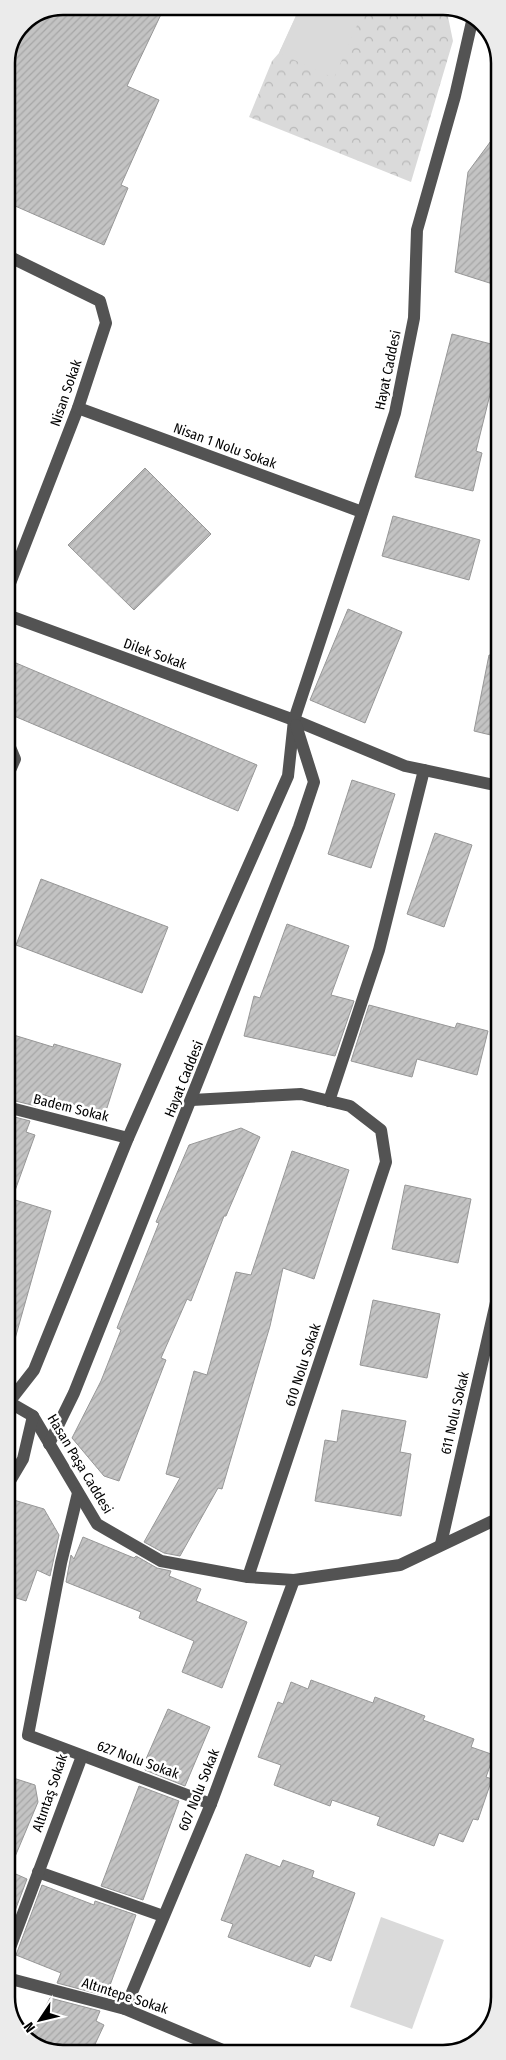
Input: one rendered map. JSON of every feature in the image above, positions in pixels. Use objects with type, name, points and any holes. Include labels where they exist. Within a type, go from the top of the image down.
[{"type":"street","name":"Hayat Caddesi","points":[[15,1393],[34,1370],[128,1138],[288,776],[294,720],[395,413],[414,318],[417,230],[455,96],[471,24]]},
{"type":"street","name":"Nisan Sokak","points":[[15,259],[100,301],[106,323],[78,408],[15,568]]},
{"type":"street","name":"Nisan 1 Nolu Sokak","points":[[78,408],[362,512]]},
{"type":"street","name":"Dilek Sokak","points":[[15,618],[294,720],[405,766],[491,784]]},
{"type":"street","name":"Hayat Caddesi","points":[[49,1444],[74,1393],[192,1100],[299,826],[314,782],[294,720]]},
{"type":"street","points":[[192,1100],[301,1094],[329,1101],[380,950],[424,770]]},
{"type":"street","name":"610 Nolu Sokak","points":[[248,1577],[386,1162],[381,1130],[350,1106],[329,1101]]},
{"type":"street","name":"Badem Sokak","points":[[15,1109],[128,1138]]},
{"type":"street","name":"611 Nolu Sokak","points":[[441,1544],[491,1324]]},
{"type":"street","name":"Hasan Paşa Caddesi","points":[[15,1405],[33,1416],[97,1524],[161,1561],[248,1577],[294,1580],[400,1565],[491,1522]]},
{"type":"street","points":[[15,1472],[23,1459],[33,1416]]},
{"type":"street","name":"Altıntaş Sokak","points":[[15,1934],[82,1756],[28,1735],[61,1563],[78,1493]]},
{"type":"street","name":"607 Nolu Sokak","points":[[125,2009],[211,1804],[294,1580]]},
{"type":"street","name":"627 Nolu Sokak","points":[[82,1756],[211,1804]]},
{"type":"street","points":[[38,1872],[163,1916]]},
{"type":"street","name":"Altıntepe Sokak","points":[[15,1980],[125,2009],[211,2045]]},
{"type":"green space","points":[[296,15],[448,15],[453,41],[411,182],[249,117],[272,61],[279,53]]},
{"type":"green space","points":[[296,15],[362,15],[334,78],[279,53]]},
{"type":"green space","points":[[381,1917],[444,1940],[412,2029],[350,2007]]},
{"type":"building","points":[[161,15],[127,86],[159,100],[121,185],[128,188],[104,245],[15,206],[16,53],[23,36],[29,29],[36,23],[53,16]]},
{"type":"building","points":[[491,141],[491,283],[455,272],[468,172]]},
{"type":"building","points":[[452,334],[491,344],[491,390],[476,451],[482,453],[473,491],[415,477]]},
{"type":"building","points":[[145,468],[211,534],[134,610],[68,545]]},
{"type":"building","points":[[393,516],[480,540],[469,580],[382,556]]},
{"type":"building","points":[[348,609],[402,632],[365,723],[310,700]]},
{"type":"building","points":[[489,655],[491,655],[491,735],[474,731]]},
{"type":"building","points":[[16,663],[257,765],[238,811],[15,716]]},
{"type":"building","points":[[352,780],[395,794],[371,868],[328,854]]},
{"type":"building","points":[[435,833],[472,845],[444,927],[407,914]]},
{"type":"building","points":[[41,879],[168,927],[142,993],[16,945]]},
{"type":"building","points":[[287,924],[349,946],[331,995],[354,1001],[335,1056],[244,1036],[254,996],[260,998]]},
{"type":"building","points":[[369,1005],[455,1028],[457,1023],[488,1031],[477,1075],[417,1059],[412,1077],[351,1061]]},
{"type":"building","points":[[15,1035],[53,1047],[54,1044],[121,1064],[105,1114],[41,1094],[36,1106],[15,1101]]},
{"type":"building","points":[[15,1117],[30,1121],[26,1132],[35,1135],[15,1191]]},
{"type":"building","points":[[241,1128],[260,1137],[226,1216],[224,1216],[191,1301],[187,1299],[161,1358],[166,1360],[119,1481],[104,1476],[72,1438],[101,1381],[121,1330],[117,1328],[159,1223],[156,1222],[189,1145]]},
{"type":"building","points":[[292,1151],[349,1170],[314,1279],[283,1268],[270,1326],[222,1489],[218,1488],[180,1556],[164,1553],[144,1542],[180,1478],[166,1474],[194,1371],[207,1375],[236,1272],[251,1275]]},
{"type":"building","points":[[405,1185],[471,1199],[458,1263],[392,1249]]},
{"type":"building","points":[[15,1200],[51,1211],[15,1339]]},
{"type":"building","points":[[373,1300],[440,1314],[427,1378],[360,1365]]},
{"type":"building","points":[[342,1410],[406,1421],[400,1452],[411,1454],[401,1516],[315,1501],[325,1440],[337,1442]]},
{"type":"building","points":[[15,1500],[44,1509],[59,1535],[50,1576],[37,1570],[26,1601],[15,1598]]},
{"type":"building","points":[[83,1537],[134,1558],[136,1556],[157,1568],[171,1571],[169,1576],[201,1589],[196,1601],[247,1622],[222,1688],[182,1672],[194,1641],[139,1618],[141,1612],[66,1582],[71,1555],[74,1559]]},
{"type":"building","points":[[311,1680],[373,1703],[375,1697],[425,1716],[423,1720],[474,1739],[471,1747],[491,1754],[491,1763],[486,1777],[491,1779],[491,1782],[478,1820],[473,1819],[463,1842],[439,1833],[434,1846],[377,1825],[380,1817],[332,1800],[330,1806],[274,1785],[281,1765],[258,1757],[278,1702],[283,1704],[291,1682],[308,1689]]},
{"type":"building","points":[[168,1709],[210,1727],[185,1786],[145,1770],[149,1760],[146,1759]]},
{"type":"building","points":[[15,1779],[35,1785],[38,1802],[15,1857]]},
{"type":"building","points":[[139,1786],[179,1801],[143,1900],[101,1886]]},
{"type":"building","points":[[246,1854],[280,1867],[283,1860],[314,1871],[312,1877],[355,1893],[331,1961],[315,1955],[310,1967],[228,1937],[233,1924],[221,1920]]},
{"type":"building","points":[[15,1874],[27,1879],[15,1911]]},
{"type":"building","points":[[42,1885],[94,1905],[95,1901],[136,1915],[106,1996],[57,1983],[61,1973],[16,1955]]},
{"type":"building","points":[[50,1998],[100,2011],[96,2021],[104,2025],[95,2045],[53,2044],[32,2034]]}]
